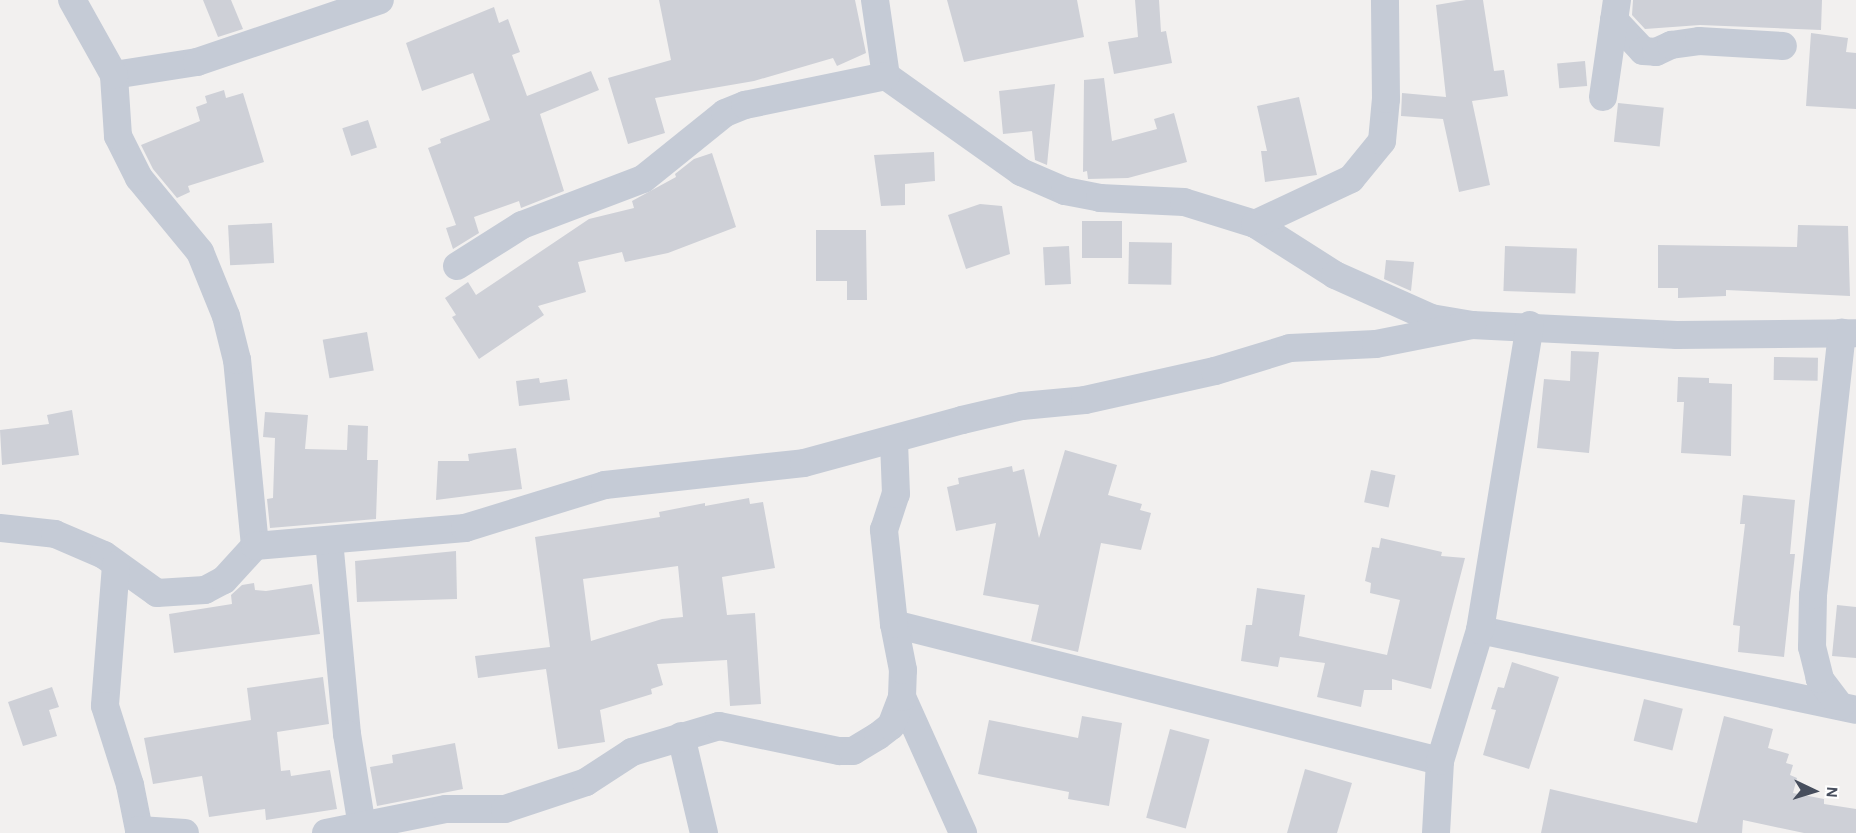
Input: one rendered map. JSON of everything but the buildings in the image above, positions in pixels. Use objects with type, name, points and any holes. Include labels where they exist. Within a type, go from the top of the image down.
[{"type":"street","points":[[72,0],[114,75],[118,136],[139,178],[200,252],[226,316],[237,360],[255,546]]},
{"type":"street","points":[[114,75],[197,62],[380,0]]},
{"type":"street","points":[[875,0],[886,76],[1022,172],[1065,191],[1100,198],[1184,202],[1255,224],[1335,275],[1431,318],[1472,325],[1530,325],[1677,335],[1849,333],[1814,584],[1812,647],[1820,679],[1848,708]]},
{"type":"street","points":[[1255,224],[1351,179],[1382,141],[1386,99],[1385,0]]},
{"type":"street","points":[[1618,26],[1643,51],[1656,52],[1671,45],[1699,41],[1783,46]]},
{"type":"street","points":[[1603,97],[1618,26]]},
{"type":"street","points":[[457,266],[522,225],[643,179],[725,113],[745,105],[886,76]]},
{"type":"street","points":[[0,528],[6,525],[55,534],[104,555],[157,593],[184,594],[205,590],[224,580],[255,546],[465,528],[605,484],[804,463],[894,441],[972,417],[1022,406],[1085,400],[1215,371],[1290,348],[1376,344],[1472,325]]},
{"type":"street","points":[[1436,833],[1440,761],[1480,630],[1530,325]]},
{"type":"street","points":[[326,833],[446,809],[505,809],[586,783],[632,752],[719,726],[839,751],[853,751],[891,726],[902,697],[903,670],[894,624],[884,530],[896,494],[894,441]]},
{"type":"street","points":[[329,540],[347,734],[362,827]]},
{"type":"street","points":[[116,565],[105,706],[130,785],[139,831],[185,833]]},
{"type":"street","points":[[894,624],[1440,761]]},
{"type":"street","points":[[1480,630],[1848,708]]},
{"type":"street","points":[[902,697],[963,833]]},
{"type":"street","points":[[681,736],[704,833]]}]
